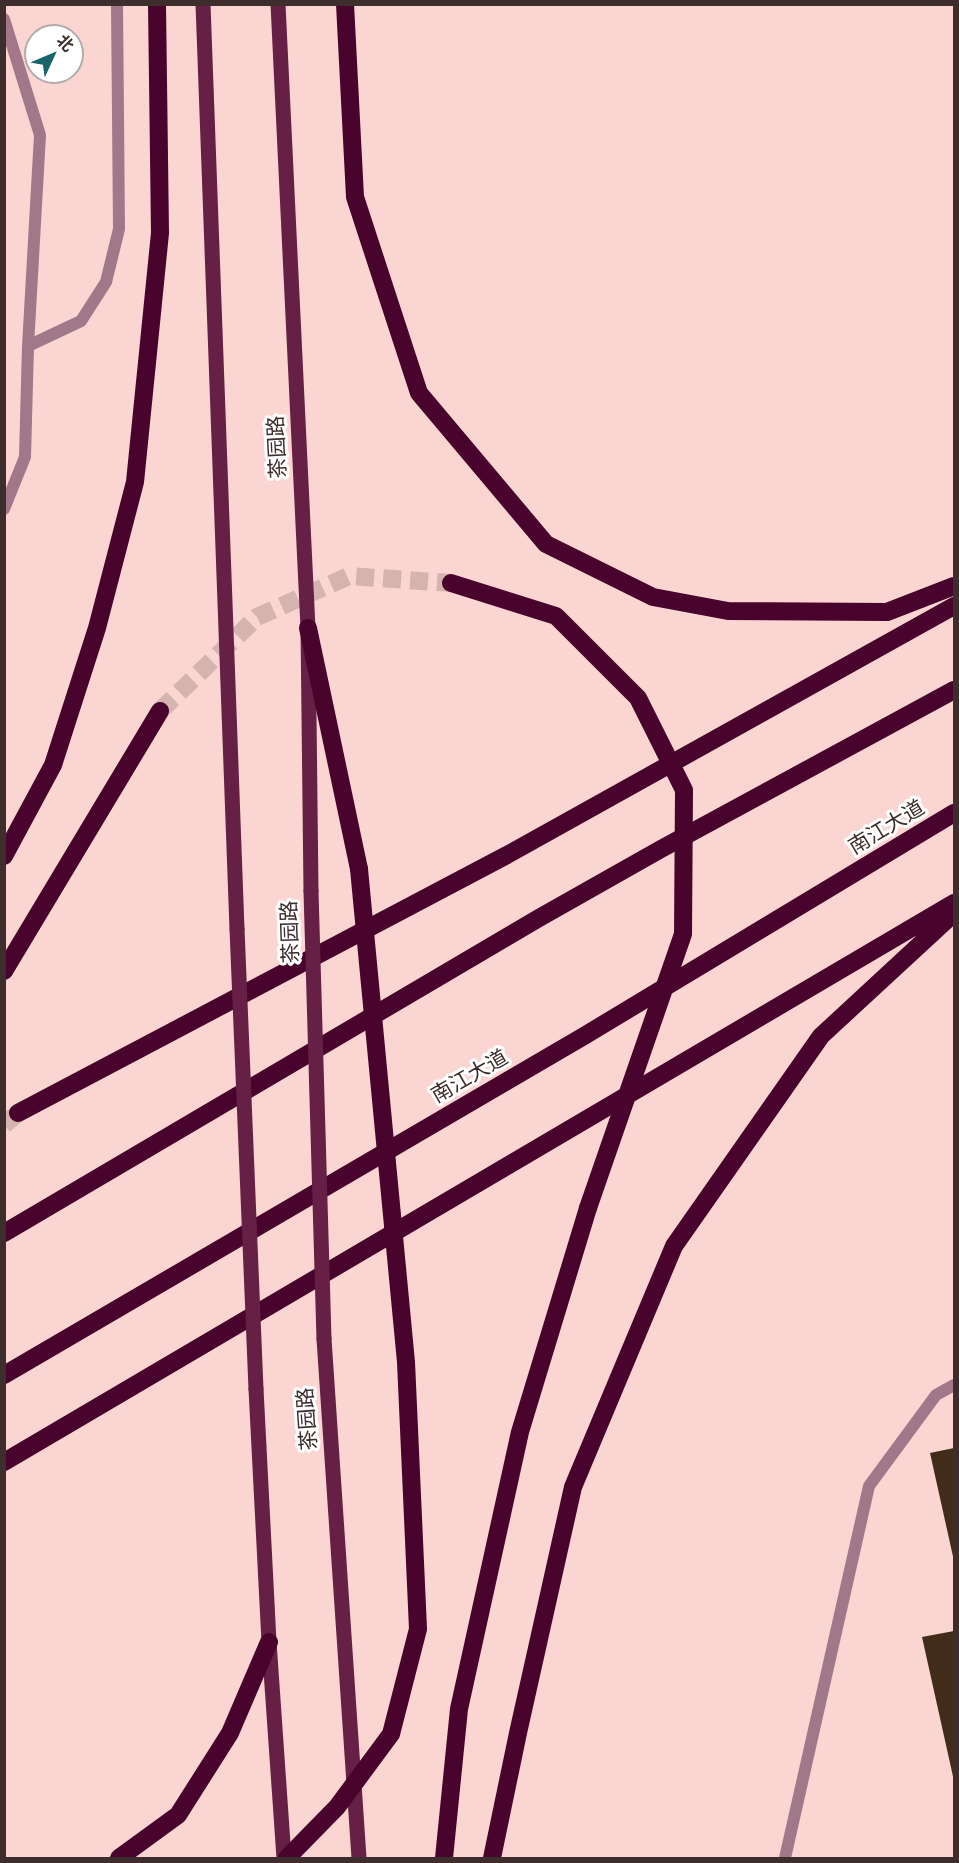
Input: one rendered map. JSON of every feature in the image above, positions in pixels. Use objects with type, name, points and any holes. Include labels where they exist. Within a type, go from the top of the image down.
[{"type":"highway","points":[[4,856],[53,765],[97,628],[135,482],[160,233],[157,4]]},
{"type":"highway","points":[[345,4],[355,196],[418,393],[546,544],[652,597],[728,611],[887,612],[954,586]]},
{"type":"highway","points":[[444,1858],[459,1709],[520,1432],[588,1208],[683,934],[684,790],[638,698],[556,616],[452,583]]},
{"type":"highway","points":[[18,1113],[507,855],[954,606]]},
{"type":"highway","points":[[286,1858],[337,1807],[391,1734],[418,1629],[406,1362],[359,869],[308,628]]},
{"type":"highway","points":[[4,1233],[651,855],[954,690]]},
{"type":"highway","points":[[4,971],[160,711]]},
{"type":"highway","name":"南江大道","points":[[4,1375],[584,1036],[954,813]]},
{"type":"highway","points":[[4,1462],[954,903]]},
{"type":"highway","points":[[492,1858],[573,1487],[674,1246],[821,1036],[954,913]]},
{"type":"highway","points":[[119,1858],[178,1815],[230,1732],[269,1642]]},
{"type":"main road","points":[[202,4],[256,1389],[269,1642],[286,1858]]},
{"type":"main road","name":"茶园路","points":[[278,4],[308,628],[310,891],[324,1339],[359,1858]]},
{"type":"street","points":[[28,346],[81,321],[106,282],[119,229],[117,4]]},
{"type":"street","points":[[4,19],[40,135],[28,346],[25,457],[4,509]]},
{"type":"street","points":[[785,1858],[869,1486],[936,1395],[954,1384]]},
{"type":"building","points":[[954,1448],[954,1561],[930,1453]]},
{"type":"building","points":[[954,1631],[954,1781],[922,1637]]},
{"type":"tunnel","points":[[160,711],[257,617],[349,576],[451,583]]},
{"type":"tunnel","points":[[4,1125],[18,1113]]}]
